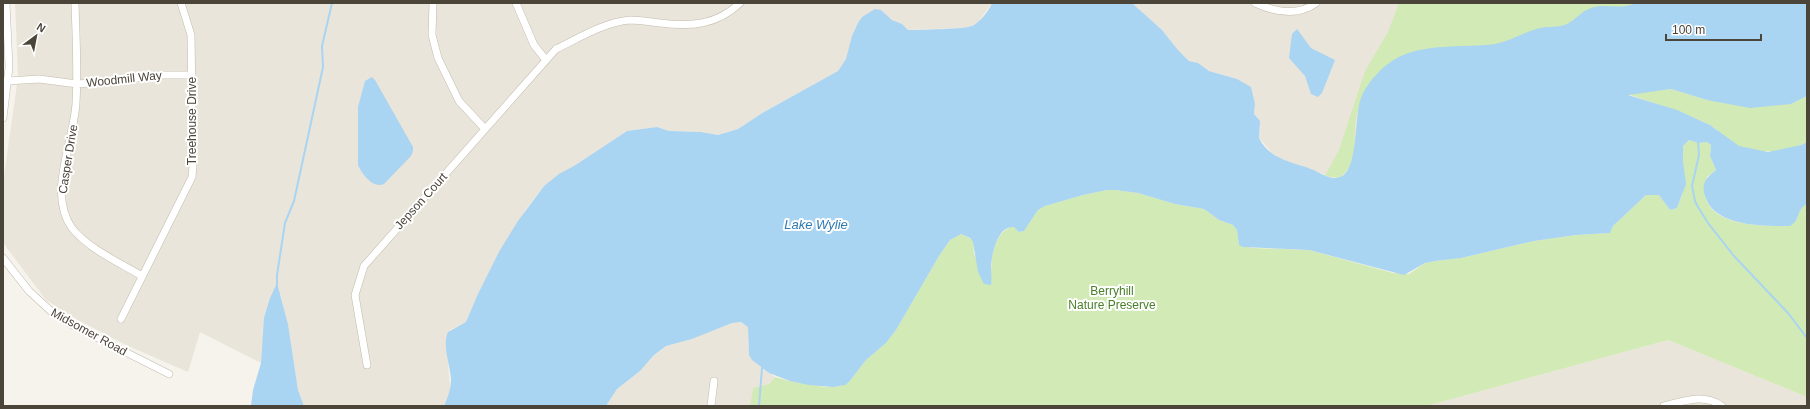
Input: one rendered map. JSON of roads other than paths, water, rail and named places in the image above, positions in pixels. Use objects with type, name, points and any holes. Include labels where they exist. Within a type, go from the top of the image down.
[{"type":"street","points":[[3,118],[8,81],[9,57],[6,3]]},
{"type":"street","name":"Casper Drive","points":[[75,3],[77,84],[76,105],[61,188],[64,214],[72,228],[86,242],[142,276]]},
{"type":"street","name":"Treehouse Drive","points":[[121,319],[192,177],[191,35],[181,3]]},
{"type":"street","points":[[433,3],[432,35],[438,58],[459,101],[485,129]]},
{"type":"street","points":[[516,3],[534,45],[546,60]]},
{"type":"street","name":"Jepson Court","points":[[367,366],[355,295],[364,266],[556,49],[599,29],[621,22],[642,21],[697,25],[716,20],[728,13],[740,3]]},
{"type":"street","points":[[1255,3],[1272,10],[1289,12],[1305,10],[1316,3]]},
{"type":"street","name":"Woodmill Way","points":[[8,81],[39,79],[77,84],[129,80],[148,75],[192,74]]},
{"type":"street","name":"Midsomer Road","points":[[3,258],[29,291],[54,314],[74,326],[169,374]]},
{"type":"street","points":[[711,406],[714,381]]},
{"type":"street","points":[[1664,406],[1699,398],[1712,400],[1722,406]]},
{"type":"water","name":"Lake Wylie","points":[[992,3],[1132,3],[1162,30],[1189,61],[1198,63],[1209,71],[1237,79],[1251,87],[1255,104],[1254,114],[1260,121],[1259,138],[1269,151],[1289,162],[1329,177],[1336,178],[1346,173],[1350,165],[1355,142],[1359,106],[1364,92],[1376,75],[1391,61],[1408,53],[1432,48],[1501,43],[1540,28],[1564,25],[1586,10],[1600,6],[1624,6],[1636,3],[1807,3],[1807,96],[1791,104],[1750,108],[1707,100],[1671,89],[1628,95],[1677,110],[1710,125],[1739,146],[1768,152],[1801,145],[1807,142],[1807,204],[1801,210],[1796,221],[1790,226],[1767,226],[1741,223],[1718,214],[1710,206],[1704,191],[1705,181],[1716,170],[1710,156],[1711,145],[1707,142],[1698,143],[1689,140],[1683,146],[1683,162],[1686,184],[1677,208],[1670,210],[1659,195],[1646,195],[1613,226],[1610,233],[1576,235],[1534,241],[1461,258],[1425,263],[1404,275],[1309,250],[1243,247],[1239,245],[1237,230],[1233,225],[1219,220],[1204,209],[1175,204],[1138,193],[1107,190],[1045,206],[1038,210],[1024,231],[1019,232],[1014,227],[1004,230],[994,247],[991,266],[991,285],[984,284],[978,272],[973,242],[970,238],[961,234],[950,240],[939,256],[896,330],[886,343],[866,360],[845,385],[833,387],[809,385],[790,381],[769,373],[752,360],[749,355],[748,327],[741,322],[732,323],[692,339],[666,346],[654,355],[640,371],[617,389],[606,406],[444,406],[451,383],[446,349],[446,337],[448,332],[466,322],[500,250],[518,221],[544,186],[559,174],[574,166],[627,131],[657,127],[669,131],[701,132],[718,135],[738,129],[764,112],[838,71],[846,59],[852,36],[858,23],[862,17],[875,9],[881,10],[892,20],[902,24],[908,30],[961,28],[972,26],[978,22],[989,10]]},
{"type":"water","points":[[1297,29],[1311,48],[1335,60],[1322,93],[1318,97],[1311,94],[1305,76],[1289,58],[1292,34]]},
{"type":"water","points":[[372,77],[413,147],[411,156],[384,184],[380,185],[372,183],[368,180],[358,165],[358,107],[365,81]]},
{"type":"water","points":[[277,283],[288,324],[298,390],[304,406],[251,406],[253,390],[261,363],[264,318],[270,298]]},
{"type":"waterway","points":[[277,287],[277,275],[285,223],[294,201],[323,67],[322,46],[332,3]]},
{"type":"waterway","points":[[1698,142],[1699,155],[1692,186],[1695,201],[1698,207],[1708,223],[1734,256],[1788,313],[1807,338]]},
{"type":"waterway","points":[[759,406],[762,368]]},
{"type":"park label","name":"Berryhill Nature Preserve","points":[[1112,298]]}]
